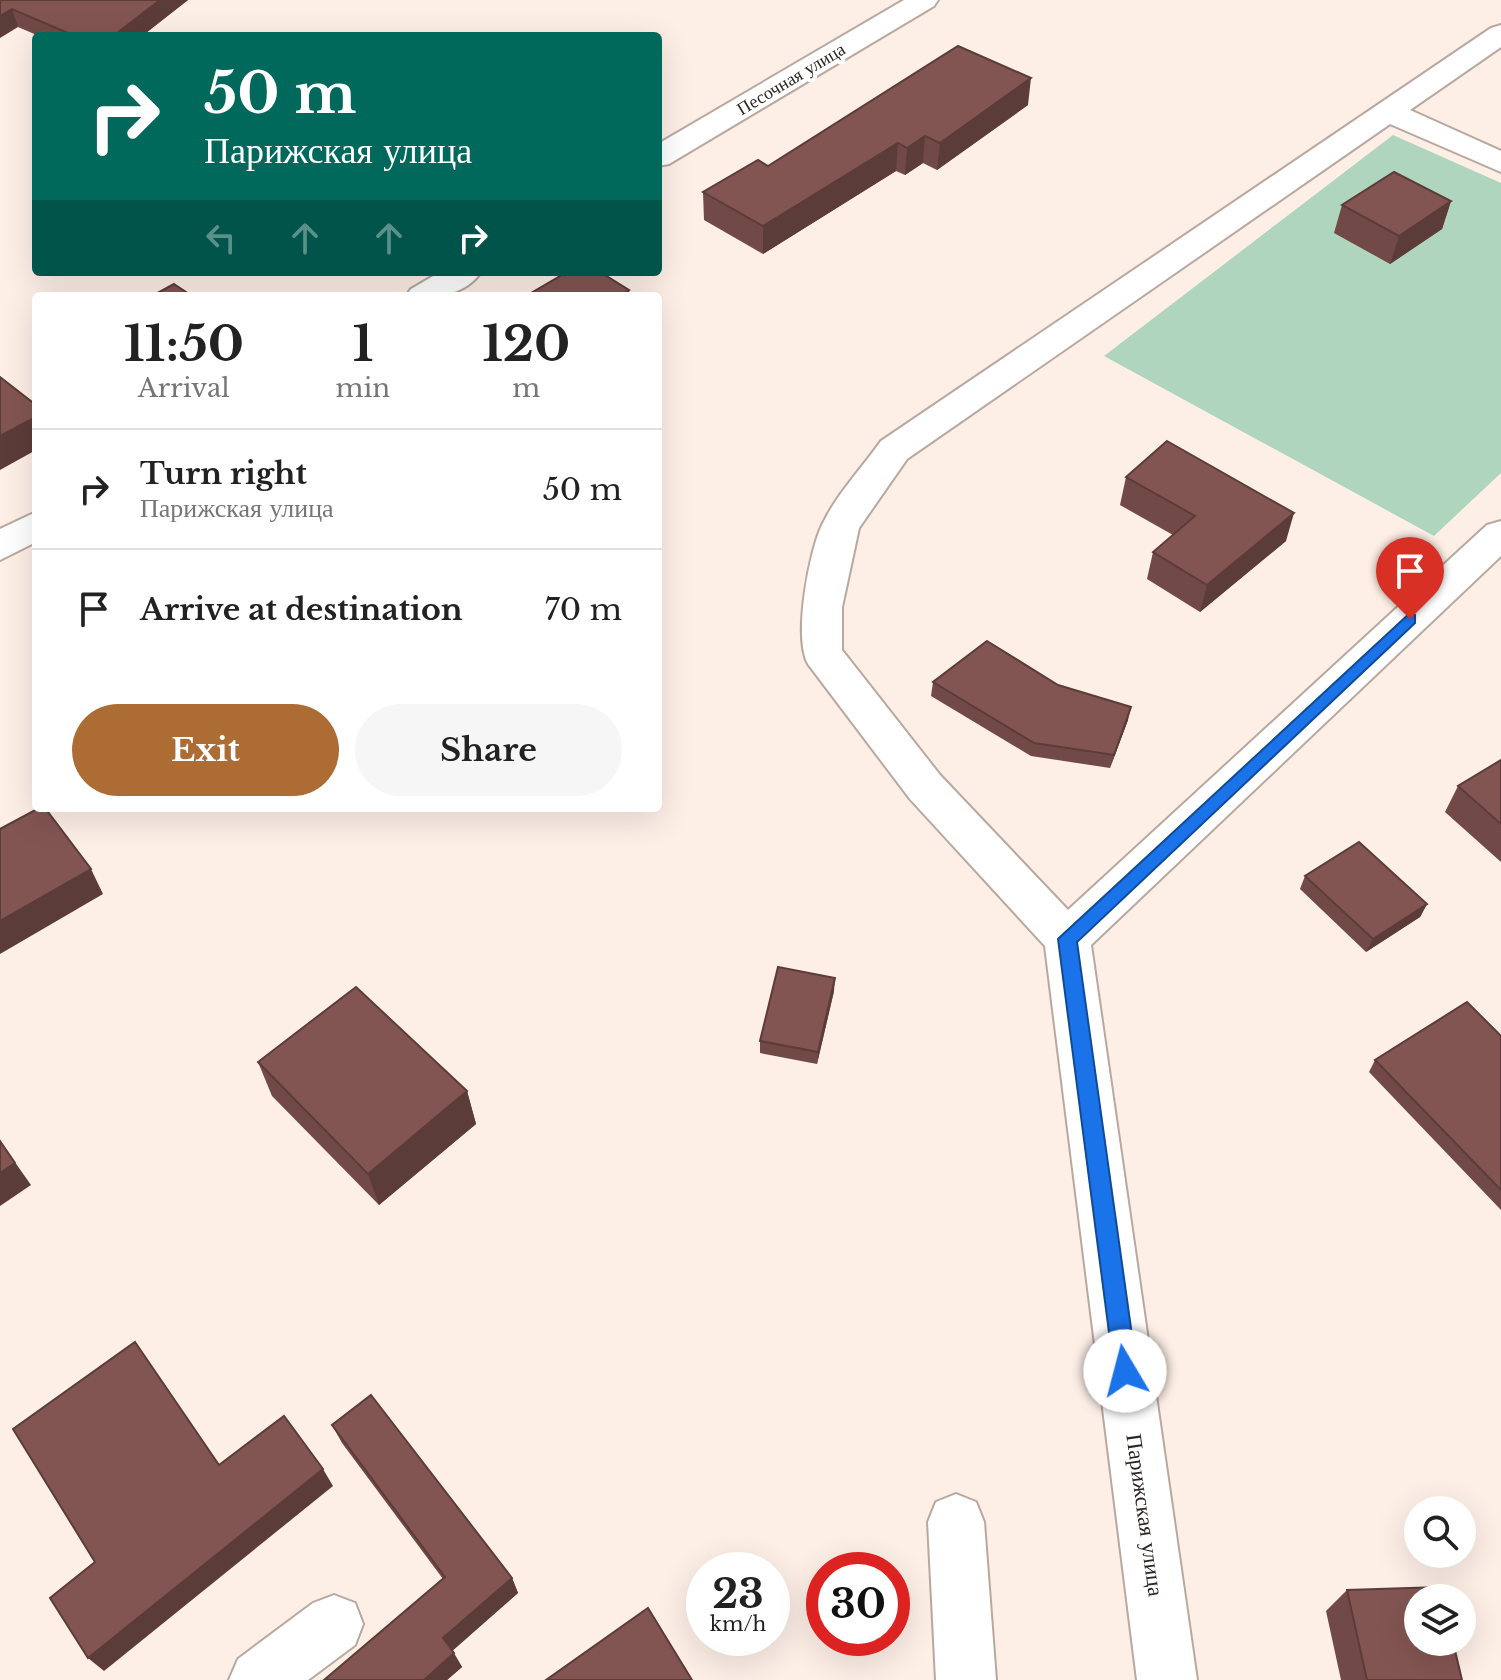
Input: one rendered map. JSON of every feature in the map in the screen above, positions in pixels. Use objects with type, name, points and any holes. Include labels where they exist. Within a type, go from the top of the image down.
[{"type":"street","name":"Песочная улица","points":[[662,155],[924,0]]},
{"type":"street","points":[[1501,34],[894,450],[840,526],[822,607],[822,653],[925,787],[1067,939],[1501,534]]},
{"type":"street","points":[[1389,112],[1501,163]]},
{"type":"street","points":[[430,292],[457,276]]},
{"type":"street","points":[[0,546],[32,527]]},
{"type":"street","name":"Парижская улица","points":[[1067,939],[1167,1680]]},
{"type":"street","points":[[956,1522],[966,1680]]},
{"type":"street","points":[[259,1680],[334,1624]]},
{"type":"green space","points":[[1393,135],[1501,183],[1501,473],[1434,536],[1104,356]]},
{"type":"building","points":[[0,0],[160,0],[118,32],[66,32],[12,9],[0,16]]},
{"type":"building","points":[[958,46],[1031,78],[940,143],[925,136],[907,148],[898,143],[763,226],[703,192],[758,160],[768,166]]},
{"type":"building","points":[[1394,172],[1451,201],[1399,236],[1342,205]]},
{"type":"building","points":[[560,276],[606,276],[629,290],[626,292],[533,292]]},
{"type":"building","points":[[174,284],[186,292],[159,292]]},
{"type":"building","points":[[0,377],[32,402],[32,419],[0,436]]},
{"type":"building","points":[[1167,441],[1294,513],[1207,585],[1153,552],[1195,516],[1126,477]]},
{"type":"building","points":[[987,641],[1058,685],[1131,707],[1114,755],[1034,743],[933,682]]},
{"type":"building","points":[[1501,760],[1501,824],[1458,786]]},
{"type":"building","points":[[32,812],[48,812],[91,869],[0,921],[0,829]]},
{"type":"building","points":[[1359,842],[1427,904],[1373,939],[1305,876]]},
{"type":"building","points":[[778,967],[835,978],[818,1052],[760,1041]]},
{"type":"building","points":[[356,987],[467,1091],[368,1174],[258,1062]]},
{"type":"building","points":[[1467,1002],[1501,1036],[1501,1190],[1375,1060]]},
{"type":"building","points":[[0,1141],[15,1163],[0,1173]]},
{"type":"building","points":[[135,1342],[219,1465],[284,1416],[323,1469],[88,1658],[50,1598],[95,1562],[13,1429]]},
{"type":"building","points":[[371,1395],[512,1578],[443,1638],[454,1653],[424,1680],[324,1680],[445,1577],[332,1425]]},
{"type":"building","points":[[1404,1588],[1404,1656],[1456,1656],[1462,1680],[1367,1680],[1347,1590]]},
{"type":"building","points":[[648,1608],[692,1680],[546,1680]]},
{"type":"route","points":[[1125,1371],[1067,939],[1410,619]]}]
